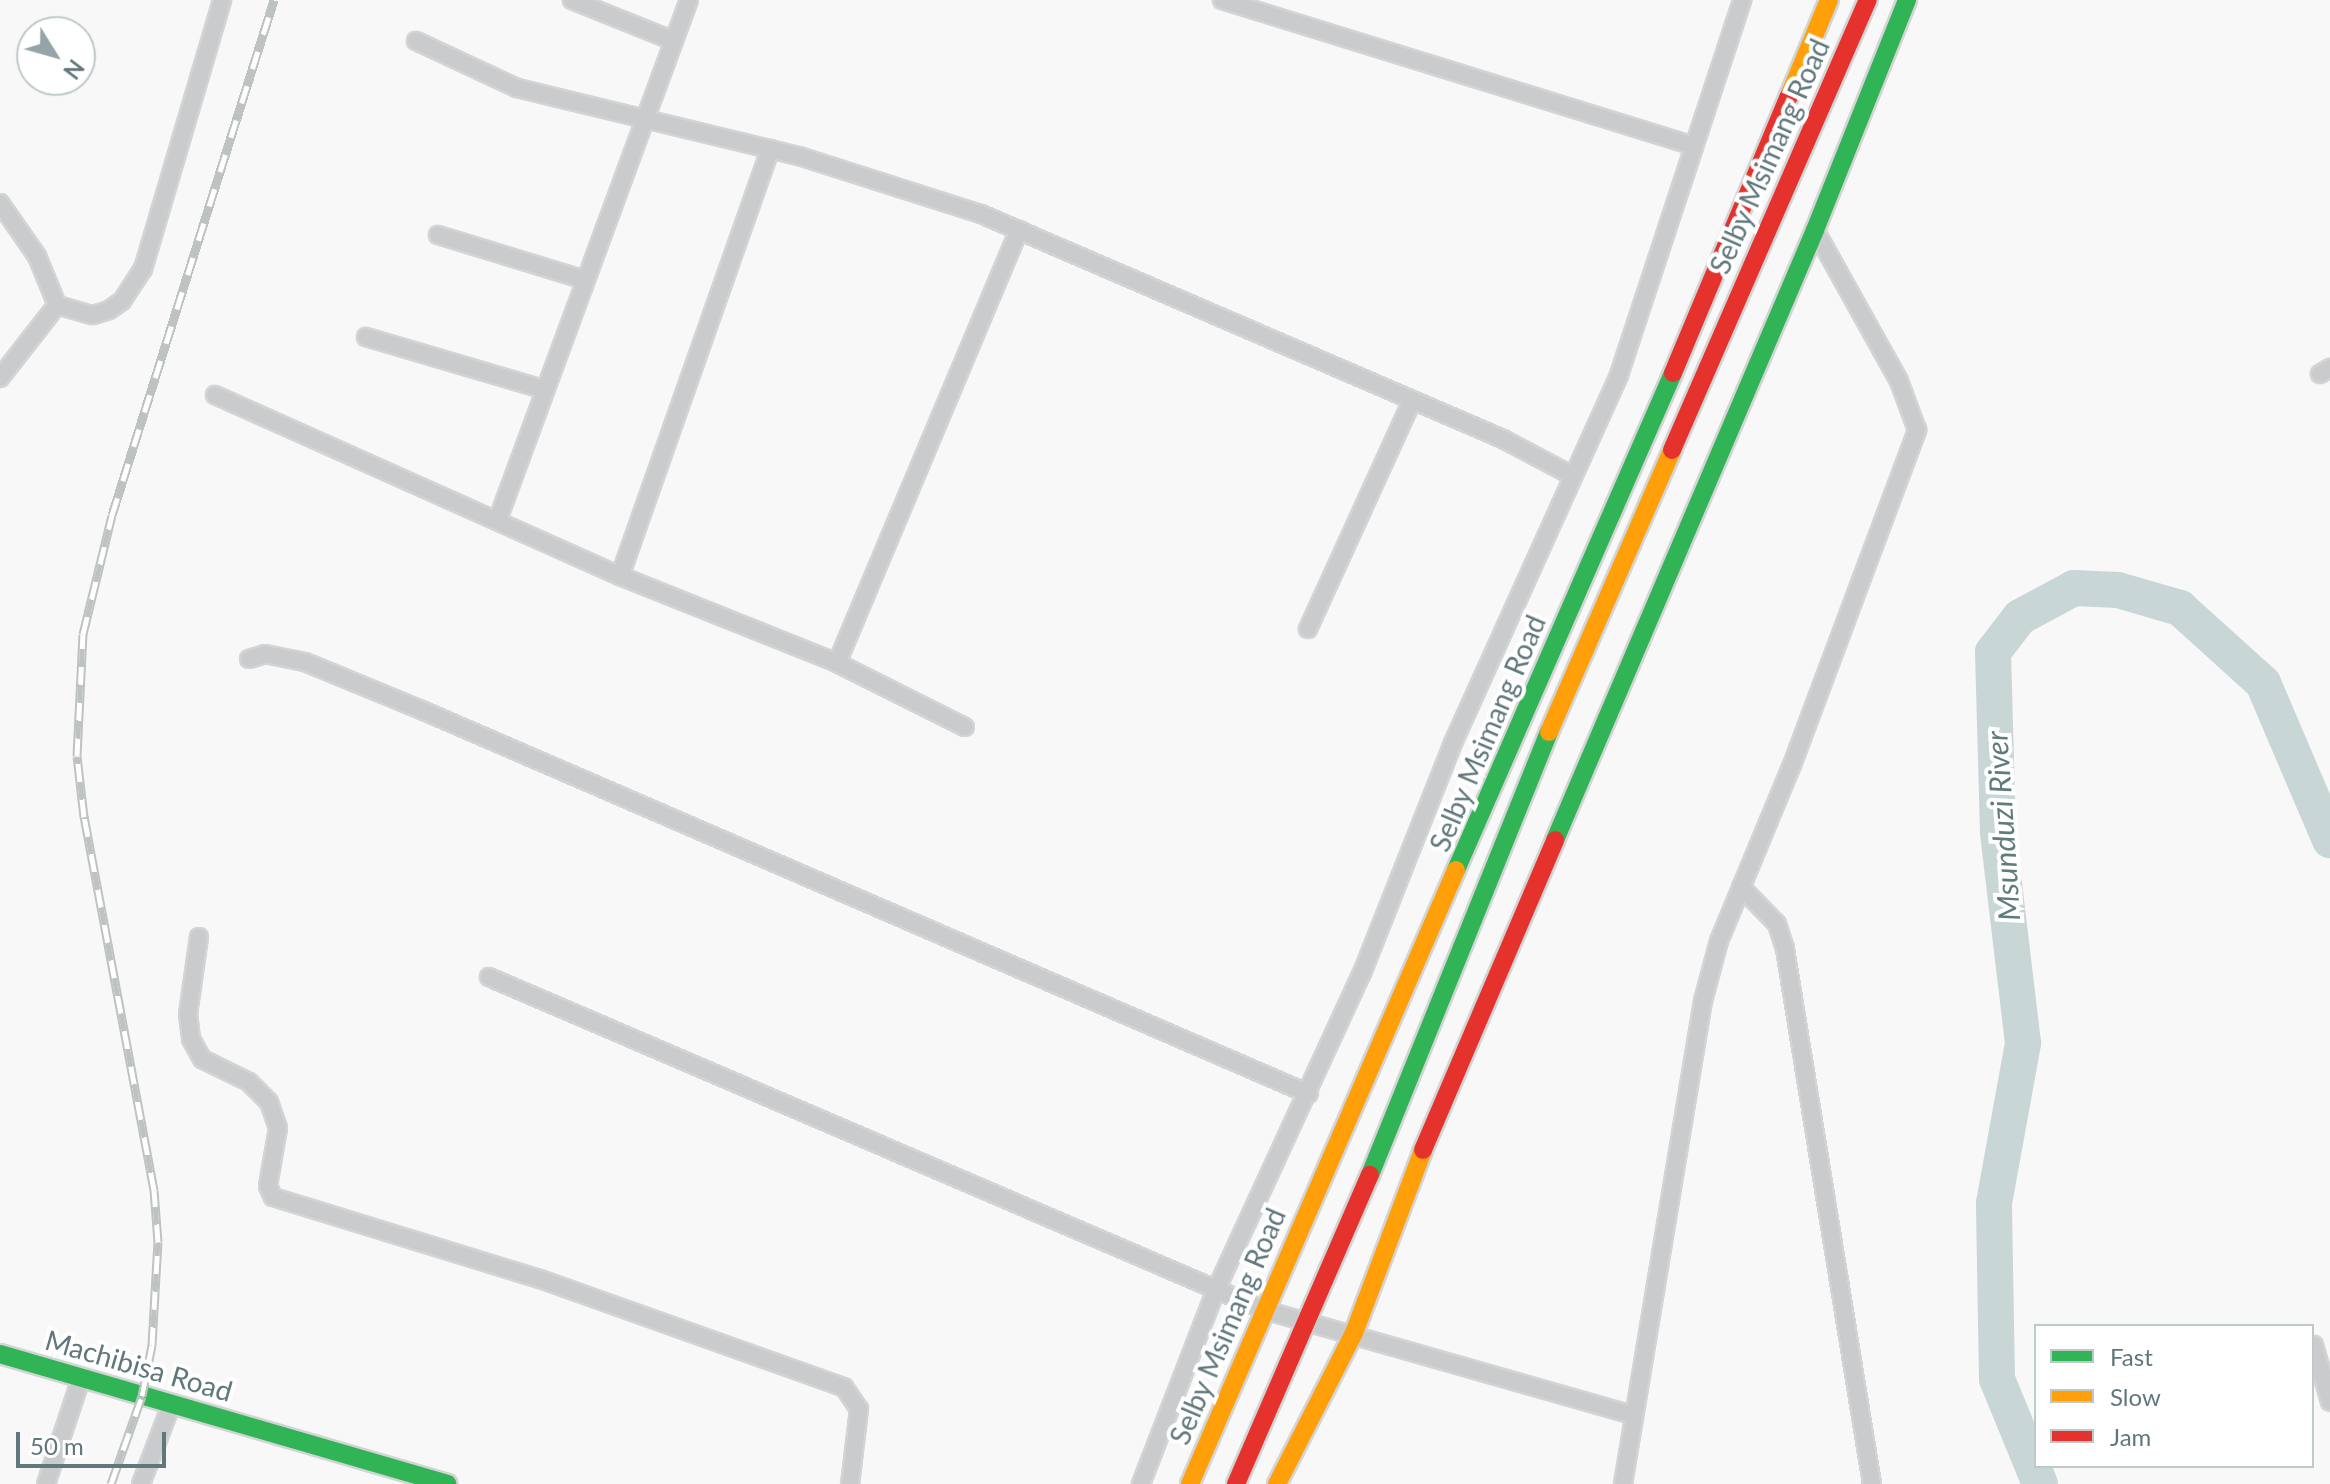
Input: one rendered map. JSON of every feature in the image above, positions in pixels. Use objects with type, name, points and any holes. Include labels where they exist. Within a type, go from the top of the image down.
[{"type":"main road","name":"Selby Msimang Road","points":[[1190,1484],[1531,704],[1829,0]]},
{"type":"main road","name":"Selby Msimang Road","points":[[1236,1484],[1310,1322],[1564,696],[1868,0]]},
{"type":"main road","points":[[1277,1484],[1354,1333],[1476,1022],[1815,230],[1907,0]]},
{"type":"main road","name":"Machibisa Road","points":[[0,1354],[447,1484]]},
{"type":"street","points":[[572,0],[674,41]]},
{"type":"street","points":[[498,519],[543,389],[689,0]]},
{"type":"street","points":[[1222,0],[1694,146]]},
{"type":"street","points":[[1141,1484],[1216,1290],[1309,1094],[1453,743],[1624,360],[1742,0]]},
{"type":"street","points":[[57,305],[93,315],[109,310],[122,301],[143,269],[216,4]]},
{"type":"street","points":[[416,41],[517,88],[851,171],[1019,230],[1412,401],[1573,476]]},
{"type":"street","points":[[620,576],[770,149]]},
{"type":"street","points":[[0,203],[37,256],[57,305]]},
{"type":"street","points":[[837,663],[1019,230]]},
{"type":"street","points":[[1623,1484],[1703,1001],[1741,887],[1917,430],[1899,381],[1815,230]]},
{"type":"street","points":[[438,235],[585,280]]},
{"type":"street","points":[[0,378],[57,305]]},
{"type":"street","points":[[366,337],[543,389]]},
{"type":"street","points":[[215,395],[354,460],[498,519],[620,576],[837,663],[965,727]]},
{"type":"street","points":[[1308,629],[1412,401]]},
{"type":"street","points":[[249,659],[281,656],[318,668],[1309,1094]]},
{"type":"street","points":[[1741,887],[1777,924],[1785,949],[1872,1484]]},
{"type":"street","points":[[199,937],[188,1014],[191,1039],[202,1059],[249,1082],[269,1102],[278,1128],[268,1186],[273,1197],[540,1279],[844,1387],[859,1409],[850,1484]]},
{"type":"street","points":[[489,977],[1264,1310],[1354,1333],[1633,1415]]},
{"type":"street","points":[[2314,1345],[2330,1402]]},
{"type":"street","points":[[46,1484],[81,1378]]},
{"type":"street","points":[[141,1484],[172,1403]]},
{"type":"waterway","name":"Msunduzi River","points":[[2040,1484],[1997,1379],[1994,1203],[2023,1043],[1998,832],[1993,652],[2020,617],[2074,588],[2118,590],[2180,608],[2263,683],[2330,840]]},
{"type":"railway","points":[[111,1484],[142,1396],[152,1345],[158,1242],[154,1190],[84,817],[77,756],[83,634],[112,515],[274,0]]},
{"type":"traffic: fast","points":[[1555,840],[1815,230],[1907,0]]},
{"type":"traffic: fast","points":[[1456,870],[1673,373]]},
{"type":"traffic: fast","points":[[1370,1175],[1549,732]]},
{"type":"traffic: fast","points":[[0,1354],[447,1484]]},
{"type":"traffic: slow","points":[[1789,96],[1829,0]]},
{"type":"traffic: slow","points":[[1549,732],[1672,450]]},
{"type":"traffic: slow","points":[[1190,1484],[1456,870]]},
{"type":"traffic: slow","points":[[1277,1484],[1354,1333],[1423,1150]]},
{"type":"traffic: jam","points":[[1672,450],[1868,0]]},
{"type":"traffic: jam","points":[[1673,373],[1789,96]]},
{"type":"traffic: jam","points":[[1423,1150],[1555,840]]},
{"type":"traffic: jam","points":[[1236,1484],[1370,1175]]}]
